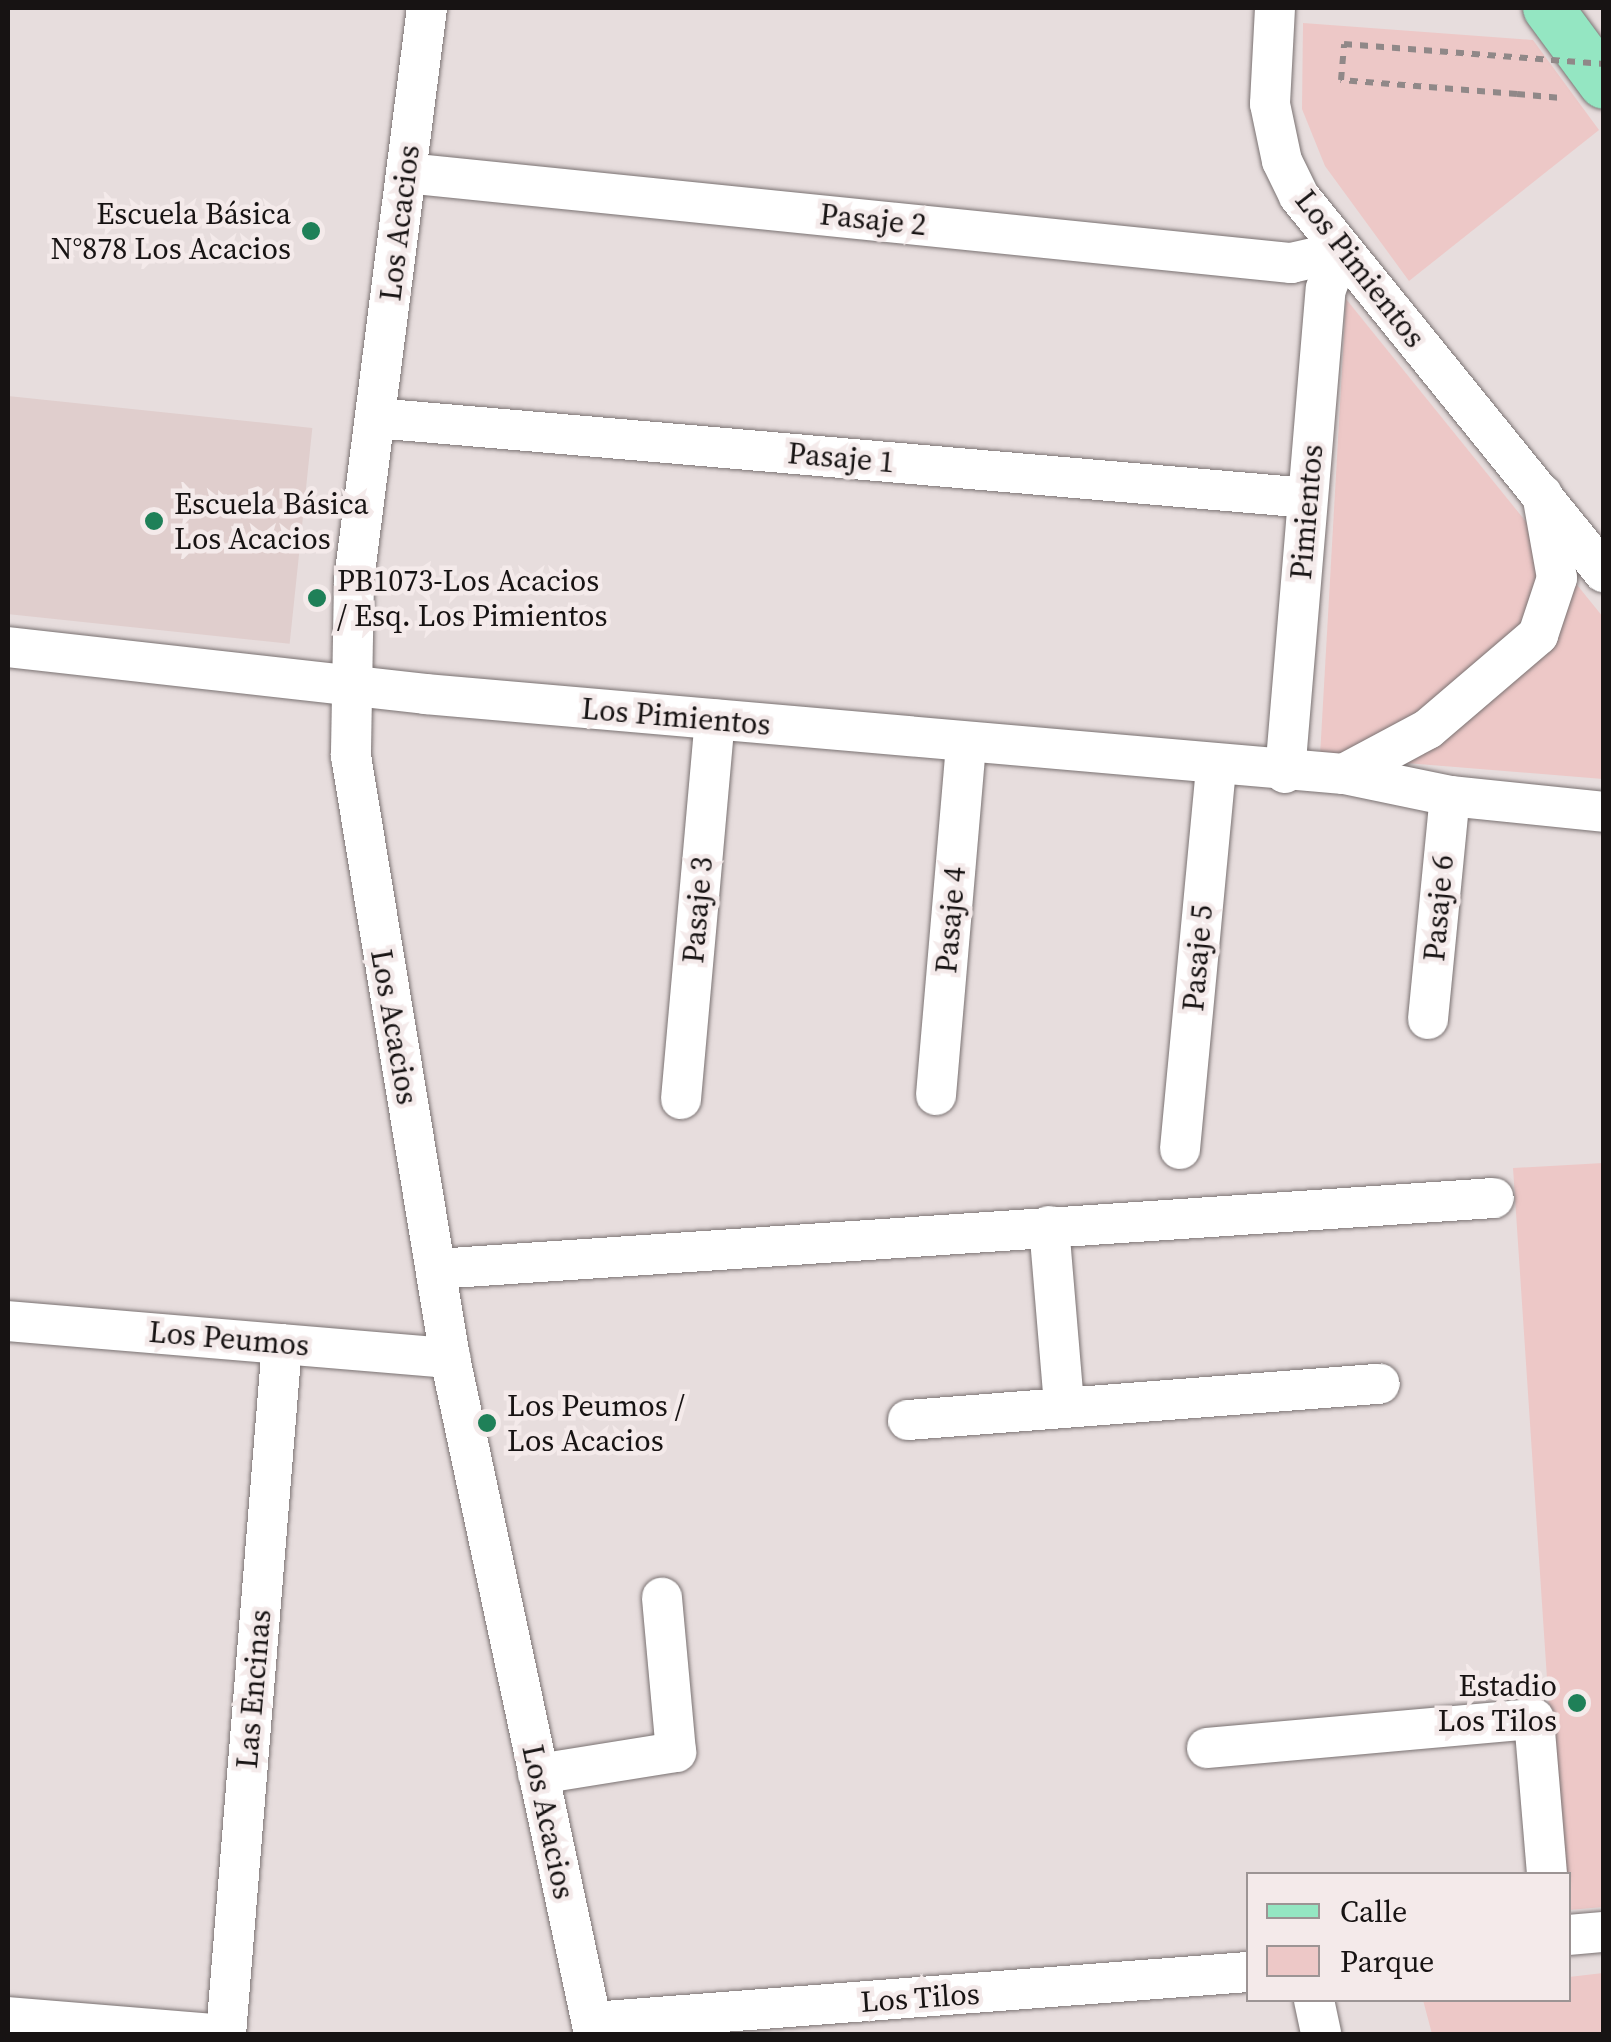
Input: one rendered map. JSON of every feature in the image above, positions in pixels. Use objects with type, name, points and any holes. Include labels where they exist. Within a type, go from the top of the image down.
[{"type":"main road","points":[[1538,9],[1604,84]]},
{"type":"street","name":"Los Acacios","points":[[427,8],[375,418],[348,683],[360,826],[450,1358],[593,2028]]},
{"type":"street","name":"Los Pimientos","points":[[1276,8],[1269,71],[1275,133],[1299,196],[1340,252],[1604,572]]},
{"type":"street","name":"Pasaje 2","points":[[406,172],[1291,263],[1340,252]]},
{"type":"street","name":"Pimientos","points":[[1285,774],[1326,289],[1340,252]]},
{"type":"street","name":"Pasaje 1","points":[[375,418],[1308,498]]},
{"type":"street","name":"Los Pimientos","points":[[1344,774],[1428,729],[1538,635],[1557,578],[1542,494]]},
{"type":"street","name":"Los Pimientos","points":[[8,647],[966,744],[1285,774],[1344,774],[1450,796],[1604,812]]},
{"type":"street","name":"Pasaje 3","points":[[680,1099],[715,720]]},
{"type":"street","name":"Pasaje 4","points":[[936,1095],[966,744]]},
{"type":"street","name":"Pasaje 5","points":[[1180,1149],[1216,767]]},
{"type":"street","name":"Pasaje 6","points":[[1428,1019],[1450,796]]},
{"type":"street","points":[[436,1269],[1494,1198]]},
{"type":"street","points":[[1048,1226],[1064,1406]]},
{"type":"street","name":"Los Peumos","points":[[8,1321],[450,1358]]},
{"type":"street","name":"Las Encinas","points":[[226,2034],[282,1344]]},
{"type":"street","points":[[908,1420],[1380,1384]]},
{"type":"street","points":[[538,1774],[676,1752],[662,1598]]},
{"type":"street","points":[[1207,1748],[1534,1720],[1547,1872]]},
{"type":"street","points":[[1571,1936],[1604,1932]]},
{"type":"street","name":"Los Tilos","points":[[593,2028],[1246,1972]]},
{"type":"street","points":[[1314,2002],[1321,2034]]},
{"type":"street","points":[[8,2017],[217,2034]]},
{"type":"path","points":[[1517,94],[1342,80],[1344,44],[1604,64]]},
{"type":"shaded area","name":"Escuela Básica Los Acacios","points":[[8,396],[312,428],[290,644],[8,614]]},
{"type":"green space","points":[[1303,23],[1533,40],[1599,130],[1409,281],[1325,166],[1302,109]]},
{"type":"green space","points":[[1346,299],[1603,617],[1603,779],[1320,756]]},
{"type":"green space","name":"Estadio Los Tilos","points":[[1603,1163],[1603,1907],[1571,1910],[1571,1872],[1560,1872],[1513,1168]]},
{"type":"green space","points":[[1603,1973],[1603,2034],[1432,2034],[1424,2002],[1571,2002],[1571,1977]]},
{"type":"place","name":"Escuela Básica N°878 Los Acacios","points":[[311,231]]},
{"type":"place","name":"Escuela Básica Los Acacios","points":[[154,521]]},
{"type":"place","name":"PB1073-Los Acacios / Esq. Los Pimientos","points":[[317,598]]},
{"type":"place","name":"Los Peumos / Los Acacios","points":[[487,1423]]},
{"type":"place","name":"Estadio Los Tilos","points":[[1577,1703]]}]
